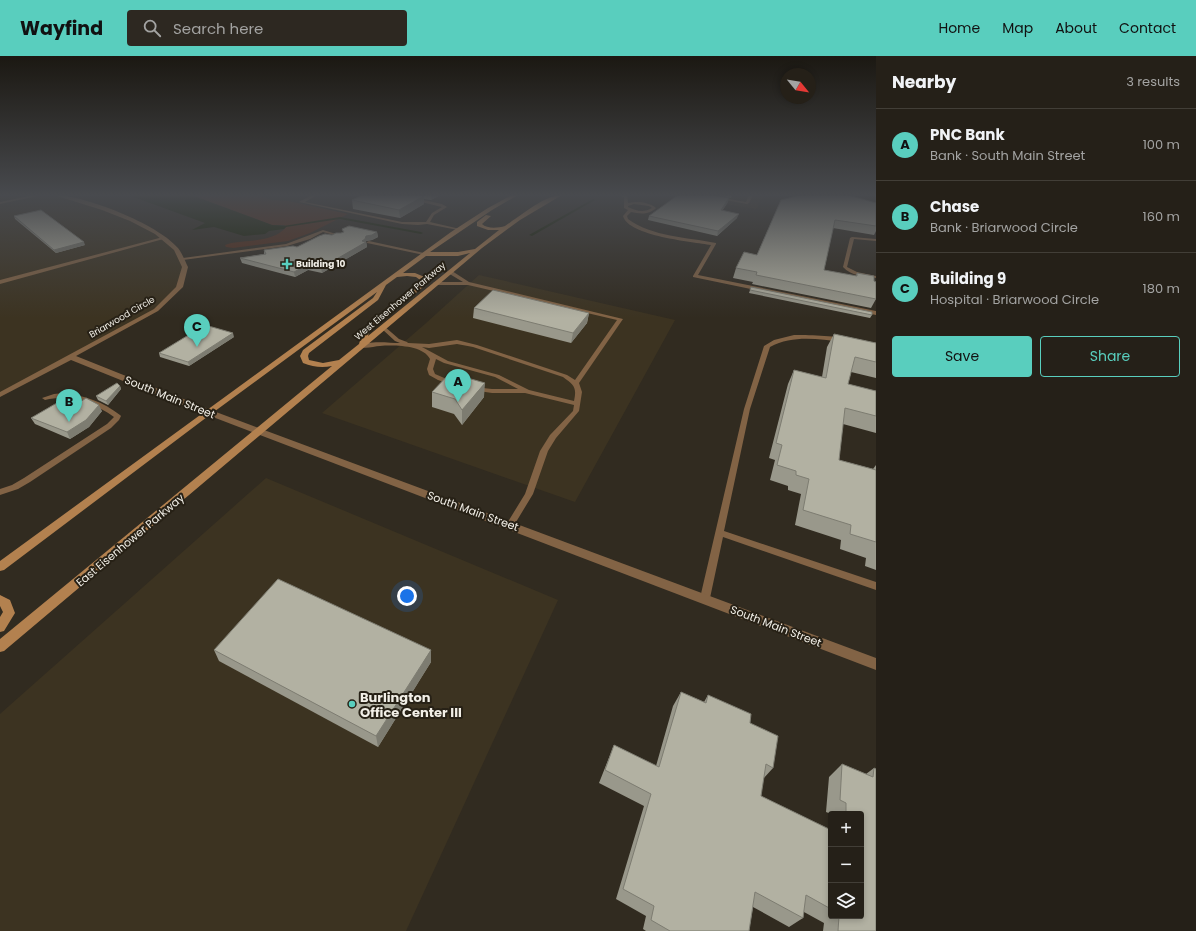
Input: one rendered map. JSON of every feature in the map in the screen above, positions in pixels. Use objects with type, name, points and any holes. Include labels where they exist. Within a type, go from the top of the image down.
[{"type":"main road","name":"West Eisenhower Parkway","points":[[208,412],[450,236]]},
{"type":"main road","name":"West Eisenhower Parkway","points":[[259,432],[493,236]]},
{"type":"main road","points":[[424,254],[458,254],[480,246]]},
{"type":"main road","points":[[362,346],[366,331],[426,282],[425,278],[421,276],[410,274],[396,275]]},
{"type":"main road","points":[[343,361],[321,366],[313,365],[306,361],[304,356],[306,352],[376,299],[385,282]]},
{"type":"main road","points":[[0,567],[208,412]]},
{"type":"main road","name":"East Eisenhower Parkway","points":[[0,647],[259,432]]},
{"type":"main road","points":[[0,600],[6,604],[9,613],[0,626]]},
{"type":"street","points":[[161,236],[176,248],[183,259]]},
{"type":"street","name":"Briarwood Circle","points":[[0,395],[165,304],[176,292],[182,280],[185,269],[183,259]]},
{"type":"street","name":"South Main Street","points":[[71,357],[259,432],[705,598],[876,664]]},
{"type":"lane","points":[[183,259],[287,245],[312,236]]},
{"type":"lane","points":[[669,236],[714,244],[695,276],[876,313]]},
{"type":"lane","points":[[0,282],[165,238]]},
{"type":"lane","points":[[876,240],[852,238],[845,267],[854,273],[876,277]]},
{"type":"lane","points":[[369,242],[424,254]]},
{"type":"lane","points":[[450,272],[468,283]]},
{"type":"lane","points":[[435,284],[468,283],[620,319],[576,383]]},
{"type":"lane","points":[[384,328],[397,340],[446,362],[497,376],[527,391]]},
{"type":"lane","points":[[705,598],[747,409],[767,346],[779,339],[803,336],[848,341]]},
{"type":"lane","points":[[362,346],[381,344],[429,346],[456,342],[475,346],[565,376],[576,383],[579,392],[576,412],[553,437],[544,451],[531,488],[523,505],[510,525]]},
{"type":"lane","points":[[431,355],[433,359],[430,369],[432,374],[440,379],[462,386]]},
{"type":"lane","points":[[469,388],[487,392],[506,390],[527,391],[578,404]]},
{"type":"lane","points":[[0,492],[15,487],[27,480],[108,426],[117,419],[118,416],[105,408],[73,395],[60,394],[45,398]]},
{"type":"lane","points":[[720,533],[876,586]]},
{"type":"shaded area","points":[[0,236],[161,236],[165,238],[183,259],[182,280],[165,304],[0,395]]},
{"type":"shaded area","points":[[273,236],[302,236],[288,241],[233,248],[226,247],[225,245],[231,243],[268,238]]},
{"type":"shaded area","points":[[479,275],[675,320],[575,502],[322,413]]},
{"type":"shaded area","points":[[266,478],[558,600],[406,931],[0,931],[0,714]]},
{"type":"building","points":[[37,236],[76,236],[84,242],[54,250]]},
{"type":"building","points":[[319,236],[367,236],[362,241],[366,242],[321,268],[307,265],[294,272],[240,258],[266,254],[264,250],[293,246],[297,247]]},
{"type":"building","points":[[765,236],[832,236],[824,270],[857,276],[857,273],[874,276],[874,281],[876,282],[876,299],[756,275],[757,272],[736,268],[744,252],[757,255]]},
{"type":"building","points":[[751,287],[872,312],[872,315],[750,290]]},
{"type":"building","points":[[493,290],[589,313],[573,333],[474,308]]},
{"type":"building","points":[[205,325],[233,333],[188,362],[159,353]]},
{"type":"building","points":[[834,334],[876,343],[876,362],[855,357],[848,384],[876,391],[876,416],[845,408],[839,460],[876,470],[876,542],[850,534],[851,525],[803,510],[809,479],[796,475],[796,471],[777,465],[782,445],[776,443],[794,370],[826,378]]},
{"type":"building","points":[[450,373],[485,383],[462,410],[455,399],[432,392]]},
{"type":"building","points":[[117,383],[120,386],[106,401],[96,396]]},
{"type":"building","points":[[86,398],[99,405],[86,420],[67,432],[31,418],[62,400],[76,405]]},
{"type":"building","name":"Burlington Office Center III","points":[[278,579],[431,650],[376,736],[214,650]]},
{"type":"building","points":[[681,692],[706,703],[708,695],[751,714],[750,723],[778,736],[773,768],[766,764],[761,796],[828,829],[828,907],[806,895],[803,918],[755,892],[749,931],[670,931],[651,920],[654,906],[623,889],[651,794],[605,770],[614,745],[659,767]]},
{"type":"building","points":[[842,764],[873,777],[874,768],[876,769],[876,931],[838,931],[839,919],[864,919],[864,811],[846,811],[846,803],[840,800]]},
{"type":"place","name":"Building 10","points":[[287,264]]},
{"type":"place","name":"Building 9","points":[[197,347]]},
{"type":"place","name":"PNC Bank","points":[[458,402]]},
{"type":"place","name":"Chase","points":[[69,422]]},
{"type":"place","name":"Burlington Office Center III","points":[[352,704]]}]
